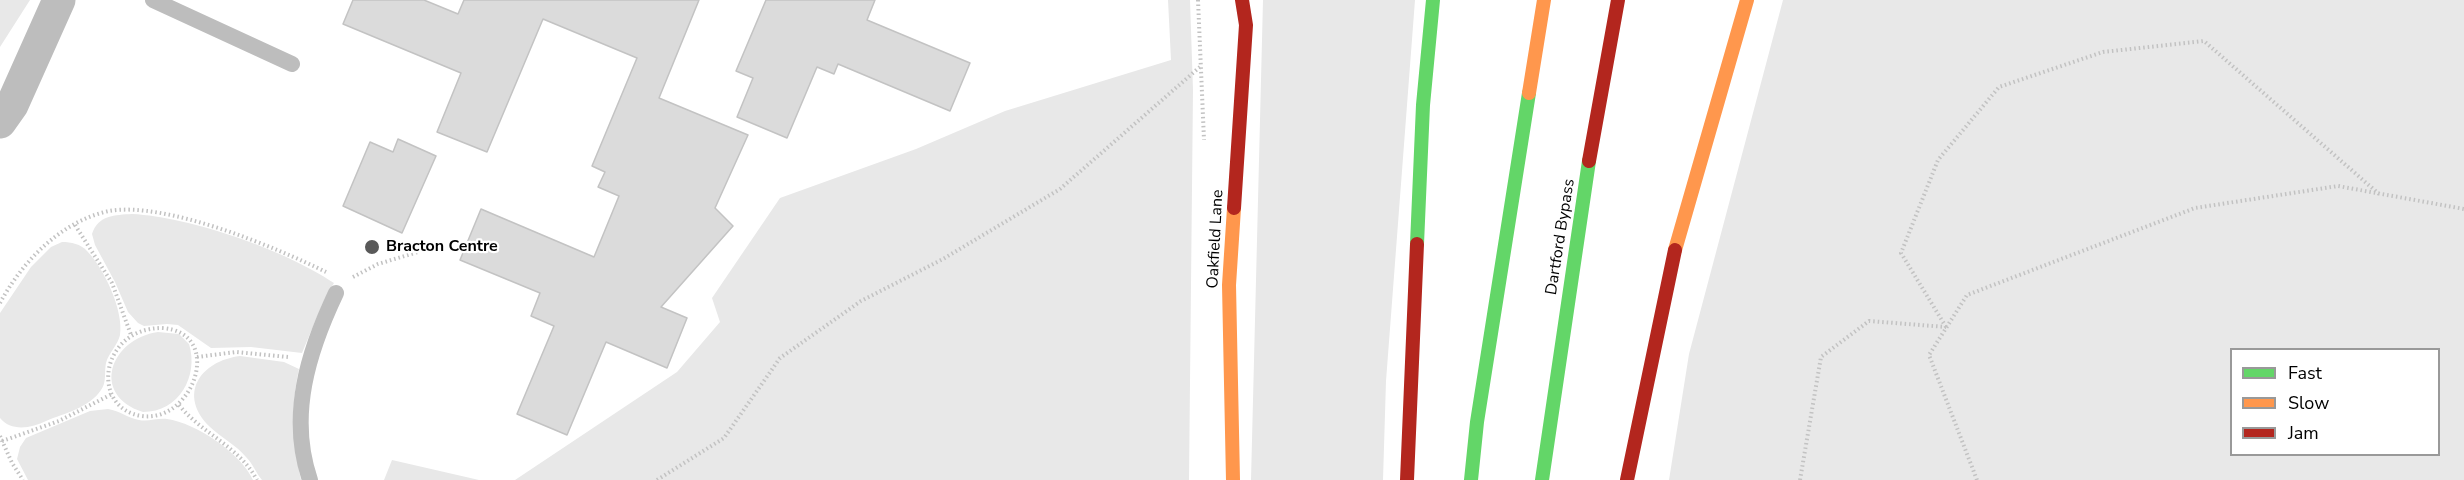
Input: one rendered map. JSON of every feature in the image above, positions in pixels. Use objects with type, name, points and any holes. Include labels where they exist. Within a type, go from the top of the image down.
[{"type":"main road","name":"Oakfield Lane","points":[[1233,480],[1229,285],[1246,26],[1242,0]]},
{"type":"main road","points":[[1407,480],[1423,105],[1433,0]]},
{"type":"main road","points":[[1470,480],[1477,422],[1544,0]]},
{"type":"main road","name":"Dartford Bypass","points":[[1542,480],[1587,174],[1618,0]]},
{"type":"main road","points":[[1627,480],[1675,250],[1747,0]]},
{"type":"street","points":[[0,122],[12,105],[59,0]]},
{"type":"lane","points":[[153,0],[292,64]]},
{"type":"lane","points":[[310,480],[300,421],[301,397],[309,362],[336,285]]},
{"type":"path","points":[[1946,327],[1901,253],[1938,160],[1999,87],[2103,52],[2205,41],[2379,194]]},
{"type":"path","points":[[657,480],[724,438],[780,358],[861,301],[943,259],[1060,189],[1201,66]]},
{"type":"path","points":[[1977,480],[1929,354],[1967,295],[2195,208],[2338,186],[2464,209]]},
{"type":"path","points":[[0,303],[12,282],[39,251],[54,238],[89,218],[112,211],[131,210],[160,214],[210,226],[256,241],[336,285]]},
{"type":"path","points":[[75,225],[112,283],[131,334]]},
{"type":"path","points":[[351,278],[378,264],[418,252]]},
{"type":"path","points":[[1800,480],[1821,357],[1869,321],[1946,327]]},
{"type":"path","points":[[158,328],[180,331],[195,346],[197,357],[194,380],[179,405],[153,415],[140,416],[119,404],[112,394],[108,367],[117,350],[131,334],[158,328]]},
{"type":"path","points":[[197,357],[226,352],[254,352],[309,362]]},
{"type":"path","points":[[23,480],[12,463],[1,438],[59,421],[112,394]]},
{"type":"path","points":[[179,405],[200,425],[241,456],[257,480]]},
{"type":"shaded area","points":[[0,0],[30,0],[0,47]]},
{"type":"shaded area","points":[[1168,0],[1190,0],[1193,90],[1189,480],[515,480],[677,372],[720,322],[712,298],[780,198],[916,149],[1005,111],[1171,60]]},
{"type":"shaded area","points":[[1263,0],[1415,0],[1386,381],[1383,480],[1251,480]]},
{"type":"shaded area","points":[[1783,0],[2464,0],[2464,480],[1669,480],[1689,354]]},
{"type":"shaded area","points":[[132,214],[182,221],[237,237],[290,259],[334,283],[324,300],[302,353],[251,347],[211,348],[178,325],[144,326],[138,323],[128,312],[95,245],[92,234],[98,223],[108,217]]},
{"type":"shaded area","points":[[62,242],[82,247],[100,268],[116,302],[120,335],[106,363],[103,387],[96,396],[76,409],[40,423],[28,427],[16,427],[0,418],[0,313],[31,267],[51,247]]},
{"type":"shaded area","points":[[158,332],[179,334],[189,344],[191,368],[188,380],[176,399],[167,406],[143,412],[126,404],[116,393],[112,381],[113,368],[118,356],[128,345],[141,337]]},
{"type":"shaded area","points":[[240,356],[284,362],[299,369],[294,398],[294,424],[301,480],[262,480],[242,453],[210,427],[200,415],[195,403],[194,392],[204,372],[226,359]]},
{"type":"shaded area","points":[[108,409],[139,420],[167,419],[191,426],[228,450],[239,460],[253,480],[28,480],[17,459],[20,447],[26,438],[90,411]]},
{"type":"shaded area","points":[[392,460],[479,480],[384,480]]},
{"type":"building","name":"Bracton Centre","points":[[353,0],[424,0],[458,14],[464,0],[699,0],[659,98],[748,135],[715,208],[733,226],[661,307],[687,318],[667,368],[606,342],[567,435],[517,414],[554,326],[531,316],[540,293],[460,260],[481,209],[594,257],[619,196],[598,187],[605,172],[592,166],[637,58],[543,19],[487,152],[437,132],[461,73],[343,24]]},
{"type":"building","points":[[766,0],[875,0],[867,20],[970,63],[950,111],[838,64],[834,74],[817,67],[787,138],[737,117],[753,78],[736,71]]},
{"type":"building","points":[[398,139],[436,156],[402,233],[343,206],[370,142],[393,152]]},
{"type":"traffic: fast","points":[[1417,244],[1423,105],[1433,0]]},
{"type":"traffic: fast","points":[[1471,480],[1477,422],[1529,93]]},
{"type":"traffic: fast","points":[[1542,480],[1589,161]]},
{"type":"traffic: slow","points":[[1529,93],[1544,0]]},
{"type":"traffic: slow","points":[[1675,250],[1747,0]]},
{"type":"traffic: slow","points":[[1233,480],[1229,285],[1234,208]]},
{"type":"traffic: jam","points":[[1234,208],[1246,25],[1242,0]]},
{"type":"traffic: jam","points":[[1589,161],[1618,0]]},
{"type":"traffic: jam","points":[[1407,480],[1417,244]]},
{"type":"traffic: jam","points":[[1627,480],[1675,250]]},
{"type":"place","name":"Bracton Centre","points":[[372,247]]}]
